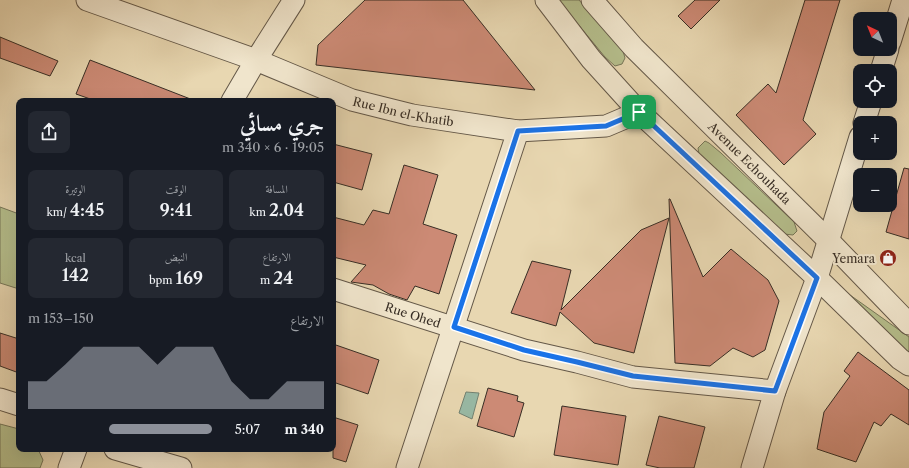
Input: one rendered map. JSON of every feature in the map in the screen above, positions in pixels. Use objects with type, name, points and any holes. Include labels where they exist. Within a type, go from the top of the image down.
[{"type":"street","name":"Rue Ibn el-Khatib","points":[[87,0],[256,60],[352,100],[412,115],[518,131],[606,126],[639,112]]},
{"type":"street","points":[[234,98],[294,0]]},
{"type":"street","points":[[546,0],[591,59],[639,112],[817,278],[900,359],[909,365]]},
{"type":"street","name":"Avenue Echouhada","points":[[592,0],[634,48],[828,240],[909,324]]},
{"type":"street","points":[[897,19],[903,0]]},
{"type":"street","points":[[406,468],[518,131]]},
{"type":"street","points":[[752,468],[775,391],[817,278],[853,160]]},
{"type":"street","name":"Rue Ohed","points":[[336,289],[524,350],[633,376],[775,391]]},
{"type":"street","points":[[0,399],[16,404]]},
{"type":"street","points":[[69,468],[75,452]]},
{"type":"street","points":[[126,452],[181,468]]},
{"type":"shaded area","points":[[558,0],[579,0],[623,51],[625,58],[622,64],[615,66],[605,57]]},
{"type":"shaded area","points":[[705,141],[721,153],[794,222],[797,231],[793,235],[784,234],[699,154],[698,148]]},
{"type":"shaded area","points":[[0,207],[16,213],[16,288],[0,283]]},
{"type":"shaded area","points":[[850,295],[909,337],[909,359],[844,296]]},
{"type":"shaded area","points":[[466,392],[479,393],[472,419],[459,413]]},
{"type":"shaded area","points":[[0,424],[16,428],[16,452],[39,452],[43,460],[40,468],[0,468]]},
{"type":"building","points":[[365,0],[463,0],[535,90],[316,65],[318,45]]},
{"type":"building","points":[[695,0],[720,0],[691,29],[678,16]]},
{"type":"building","points":[[805,0],[840,0],[803,120],[816,134],[784,165],[736,115],[768,84],[776,93]]},
{"type":"building","points":[[0,37],[58,61],[50,76],[0,58]]},
{"type":"building","points":[[90,60],[188,98],[87,98],[76,94]]},
{"type":"building","points":[[336,145],[372,154],[362,190],[336,183]]},
{"type":"building","points":[[404,165],[438,175],[423,224],[457,235],[439,294],[415,286],[407,300],[389,294],[373,285],[351,282],[366,265],[336,258],[336,218],[364,225],[373,210],[389,214]]},
{"type":"building","points":[[904,168],[909,169],[909,239],[886,232],[892,212],[897,212],[897,193]]},
{"type":"building","points":[[669,199],[703,277],[731,249],[768,280],[779,301],[765,350],[753,357],[733,348],[710,366],[675,363]]},
{"type":"building","points":[[669,218],[634,353],[594,343],[560,312],[556,326],[511,313],[532,261],[571,270],[561,310],[641,230]]},
{"type":"building","points":[[0,333],[16,338],[16,372],[0,366]]},
{"type":"building","points":[[336,345],[379,360],[368,394],[336,383]]},
{"type":"building","points":[[858,352],[909,390],[909,425],[891,414],[881,426],[874,422],[856,462],[817,449],[824,412],[850,376],[844,371]]},
{"type":"building","points":[[488,388],[518,396],[517,401],[524,403],[514,437],[477,426]]},
{"type":"building","points":[[562,406],[626,416],[618,465],[554,455]]},
{"type":"building","points":[[659,416],[705,427],[694,468],[660,468],[646,465]]},
{"type":"building","points":[[336,418],[358,425],[346,462],[333,458],[333,452],[336,452]]},
{"type":"place","name":"Yemara","points":[[888,258]]},
{"type":"route","points":[[639,112],[817,278],[775,391],[633,376],[524,350],[454,327],[518,131],[606,126],[639,112]]}]
